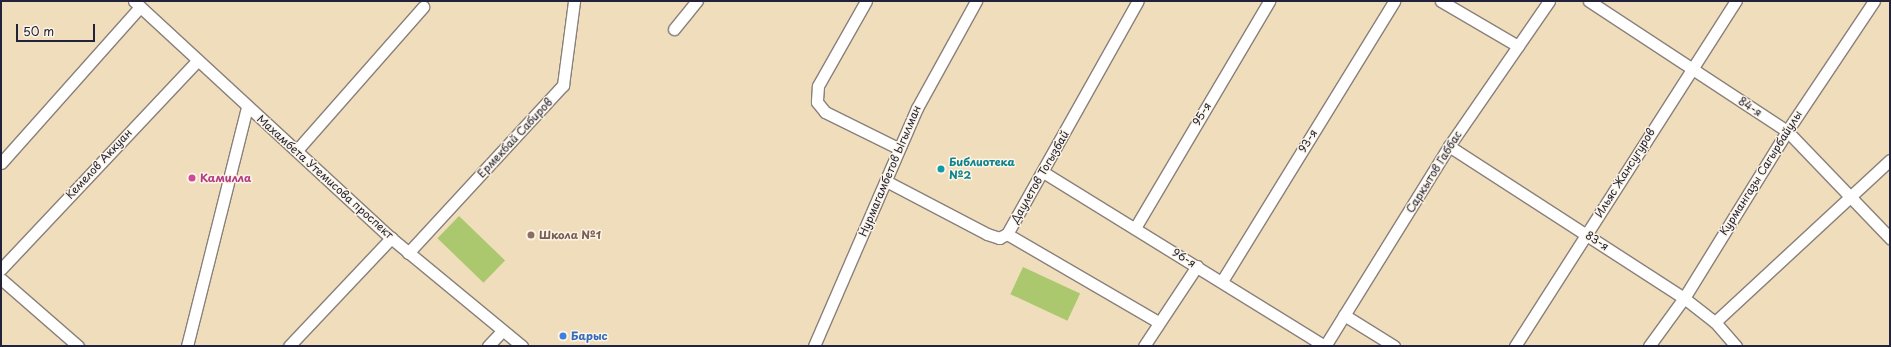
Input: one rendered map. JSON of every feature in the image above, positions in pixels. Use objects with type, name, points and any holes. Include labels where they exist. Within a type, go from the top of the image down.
[{"type":"street","name":"Ермекбай Сабиров","points":[[408,253],[563,85],[574,1]]},
{"type":"street","points":[[674,29],[697,1]]},
{"type":"street","points":[[866,1],[818,86],[817,102],[826,112],[898,148]]},
{"type":"street","name":"Нурмагамбетов Ыгылман","points":[[814,346],[886,181],[898,148],[917,108],[976,1]]},
{"type":"street","name":"Даулетов Тогызбай","points":[[886,181],[987,234],[999,238],[1007,234],[1138,1]]},
{"type":"street","name":"95-я","points":[[1135,228],[1269,1]]},
{"type":"street","name":"93-я","points":[[1222,280],[1394,1]]},
{"type":"street","points":[[1441,1],[1518,46]]},
{"type":"street","name":"Саркытов Габбас","points":[[1325,346],[1449,146],[1549,1]]},
{"type":"street","name":"84-я","points":[[1589,1],[1787,130],[1890,238]]},
{"type":"street","name":"Ильяс Жансугуров","points":[[1515,346],[1691,68],[1736,1]]},
{"type":"street","name":"Курмангазы Сагырбайулы","points":[[1649,346],[1684,298],[1787,130],[1874,1]]},
{"type":"street","name":"Махамбета Утемисова проспект","points":[[137,4],[247,107],[297,150],[391,238],[522,346]]},
{"type":"street","points":[[1,163],[137,4]]},
{"type":"street","points":[[297,150],[423,7]]},
{"type":"street","name":"Кемелов Аккуан","points":[[1,269],[198,60]]},
{"type":"street","points":[[187,346],[247,107]]},
{"type":"street","name":"83-я","points":[[1449,146],[1684,298],[1715,322],[1736,346]]},
{"type":"street","points":[[1715,322],[1890,160]]},
{"type":"street","name":"96-я","points":[[1043,172],[1222,280],[1325,346]]},
{"type":"street","points":[[1007,234],[1158,322]]},
{"type":"street","points":[[289,346],[391,238]]},
{"type":"street","points":[[1144,346],[1158,322],[1197,266]]},
{"type":"street","points":[[1,279],[78,346]]},
{"type":"street","points":[[1344,315],[1394,346]]},
{"type":"street","points":[[488,346],[502,331]]},
{"type":"green space","points":[[459,216],[505,260],[484,283],[437,238]]},
{"type":"green space","points":[[1023,267],[1080,294],[1067,321],[1010,294]]},
{"type":"place","name":"Библиотека №2","points":[[941,169]]},
{"type":"place","name":"Камилла","points":[[192,178]]},
{"type":"place","name":"Школа №1","points":[[531,235]]},
{"type":"place","name":"Барыс","points":[[563,336]]}]
